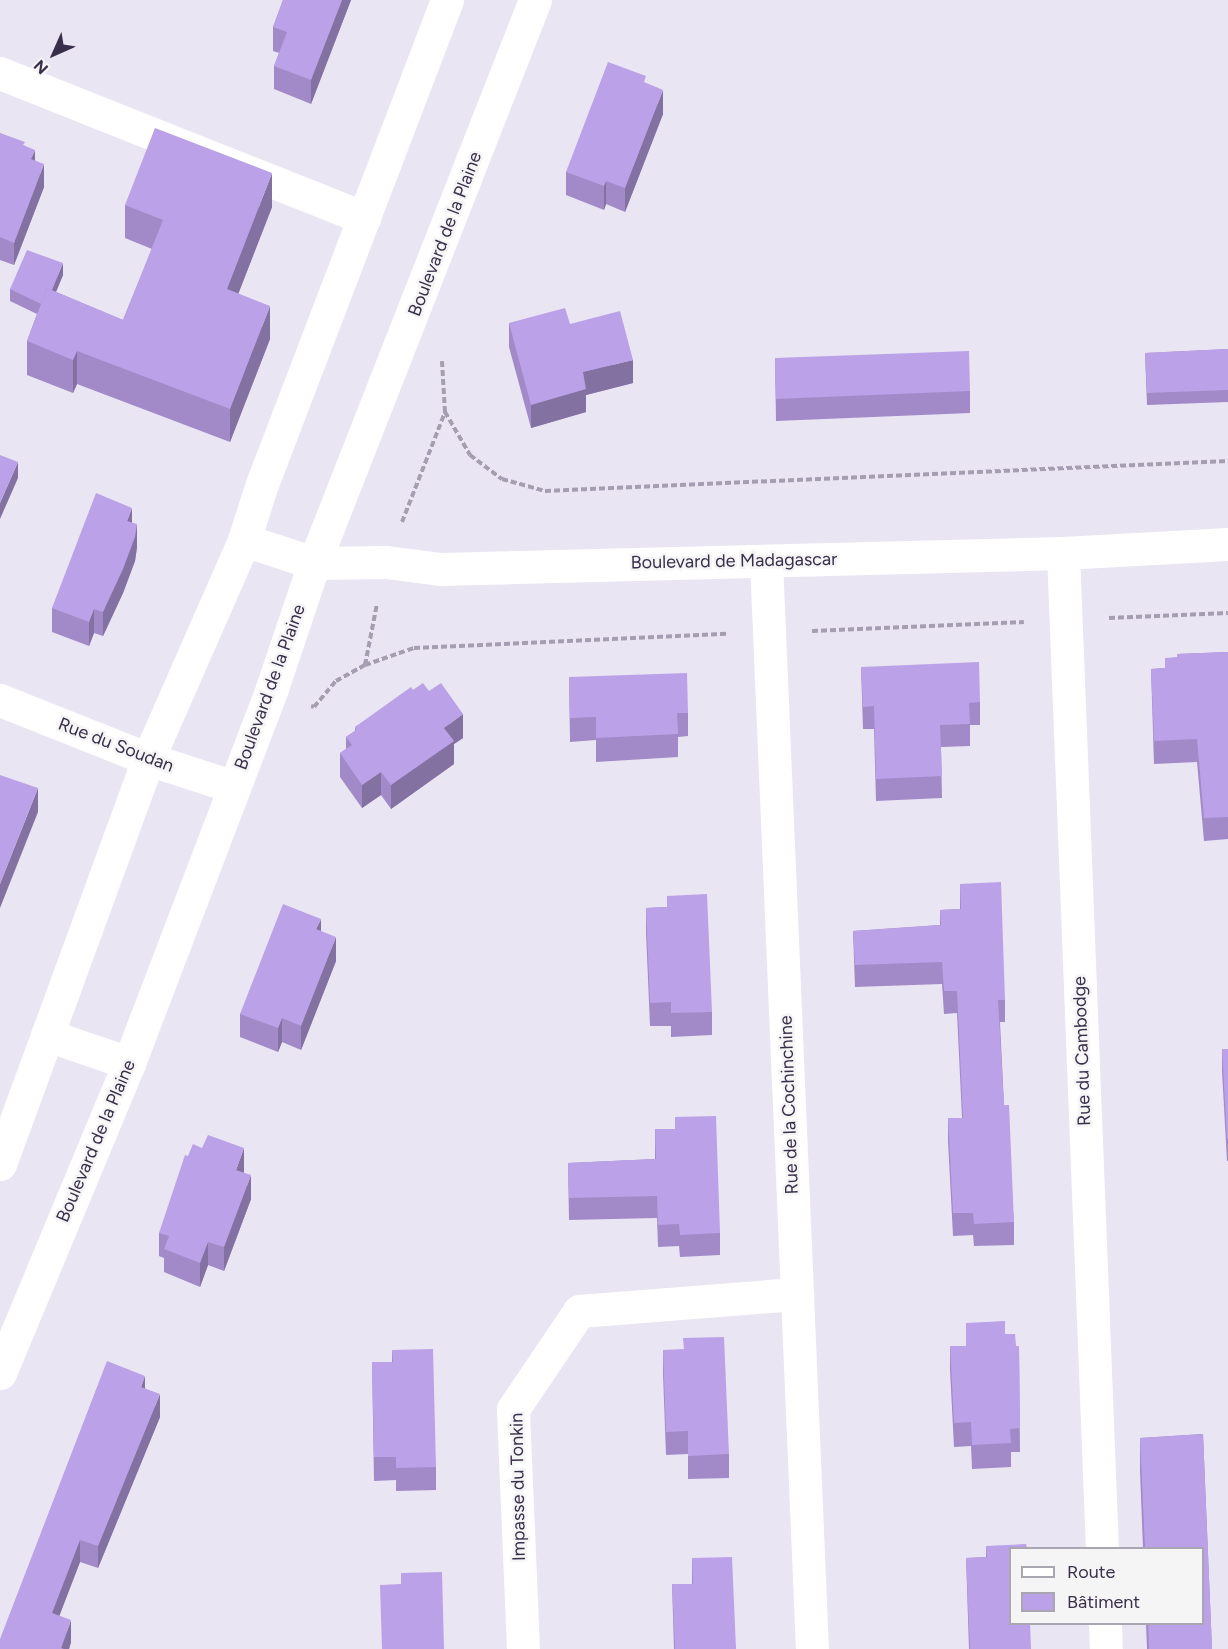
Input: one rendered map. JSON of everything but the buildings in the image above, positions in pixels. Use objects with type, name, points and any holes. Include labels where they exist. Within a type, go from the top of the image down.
[{"type":"street","points":[[0,1164],[148,759],[244,540],[447,0]]},
{"type":"street","name":"Boulevard de la Plaine","points":[[0,1373],[6,1338],[129,1063],[234,787],[315,562],[535,0]]},
{"type":"street","points":[[0,73],[364,218]]},
{"type":"street","name":"Boulevard de Madagascar","points":[[244,540],[315,562],[386,562],[440,569],[1063,553],[1228,544]]},
{"type":"street","name":"Rue du Cambodge","points":[[1063,553],[1102,1547]]},
{"type":"street","name":"Rue de la Cochinchine","points":[[766,561],[812,1649]]},
{"type":"street","name":"Rue du Soudan","points":[[0,700],[148,759],[234,787]]},
{"type":"street","points":[[47,1035],[129,1063]]},
{"type":"street","name":"Impasse du Tonkin","points":[[523,1649],[513,1409],[579,1311],[797,1294]]},
{"type":"street","points":[[1105,1625],[1106,1649]]},
{"type":"path","points":[[445,412],[470,455],[502,479],[545,491],[1228,461]]}]
